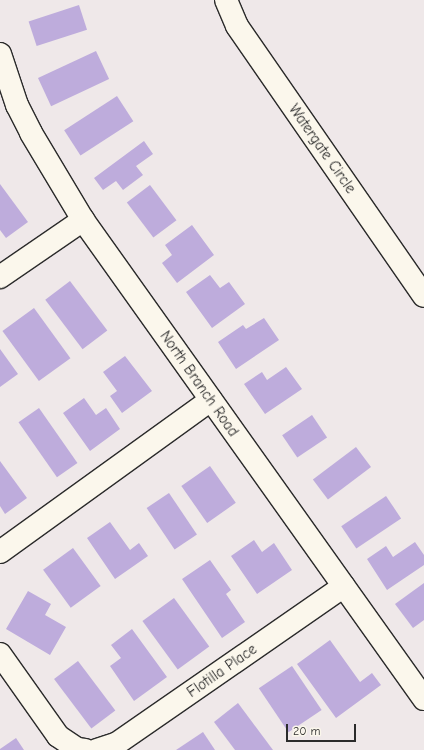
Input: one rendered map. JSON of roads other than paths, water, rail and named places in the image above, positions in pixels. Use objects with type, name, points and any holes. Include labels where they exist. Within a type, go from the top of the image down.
[{"type":"street","name":"Watergate Circle","points":[[226,0],[237,26],[424,296]]},
{"type":"street","name":"North Branch Road","points":[[0,54],[17,105],[31,133],[83,220],[424,699]]},
{"type":"street","points":[[0,277],[83,220]]},
{"type":"street","points":[[0,552],[210,400]]},
{"type":"street","name":"Flotilla Place","points":[[97,750],[116,744],[344,586]]},
{"type":"street","points":[[0,654],[58,736],[77,749],[85,750]]}]
